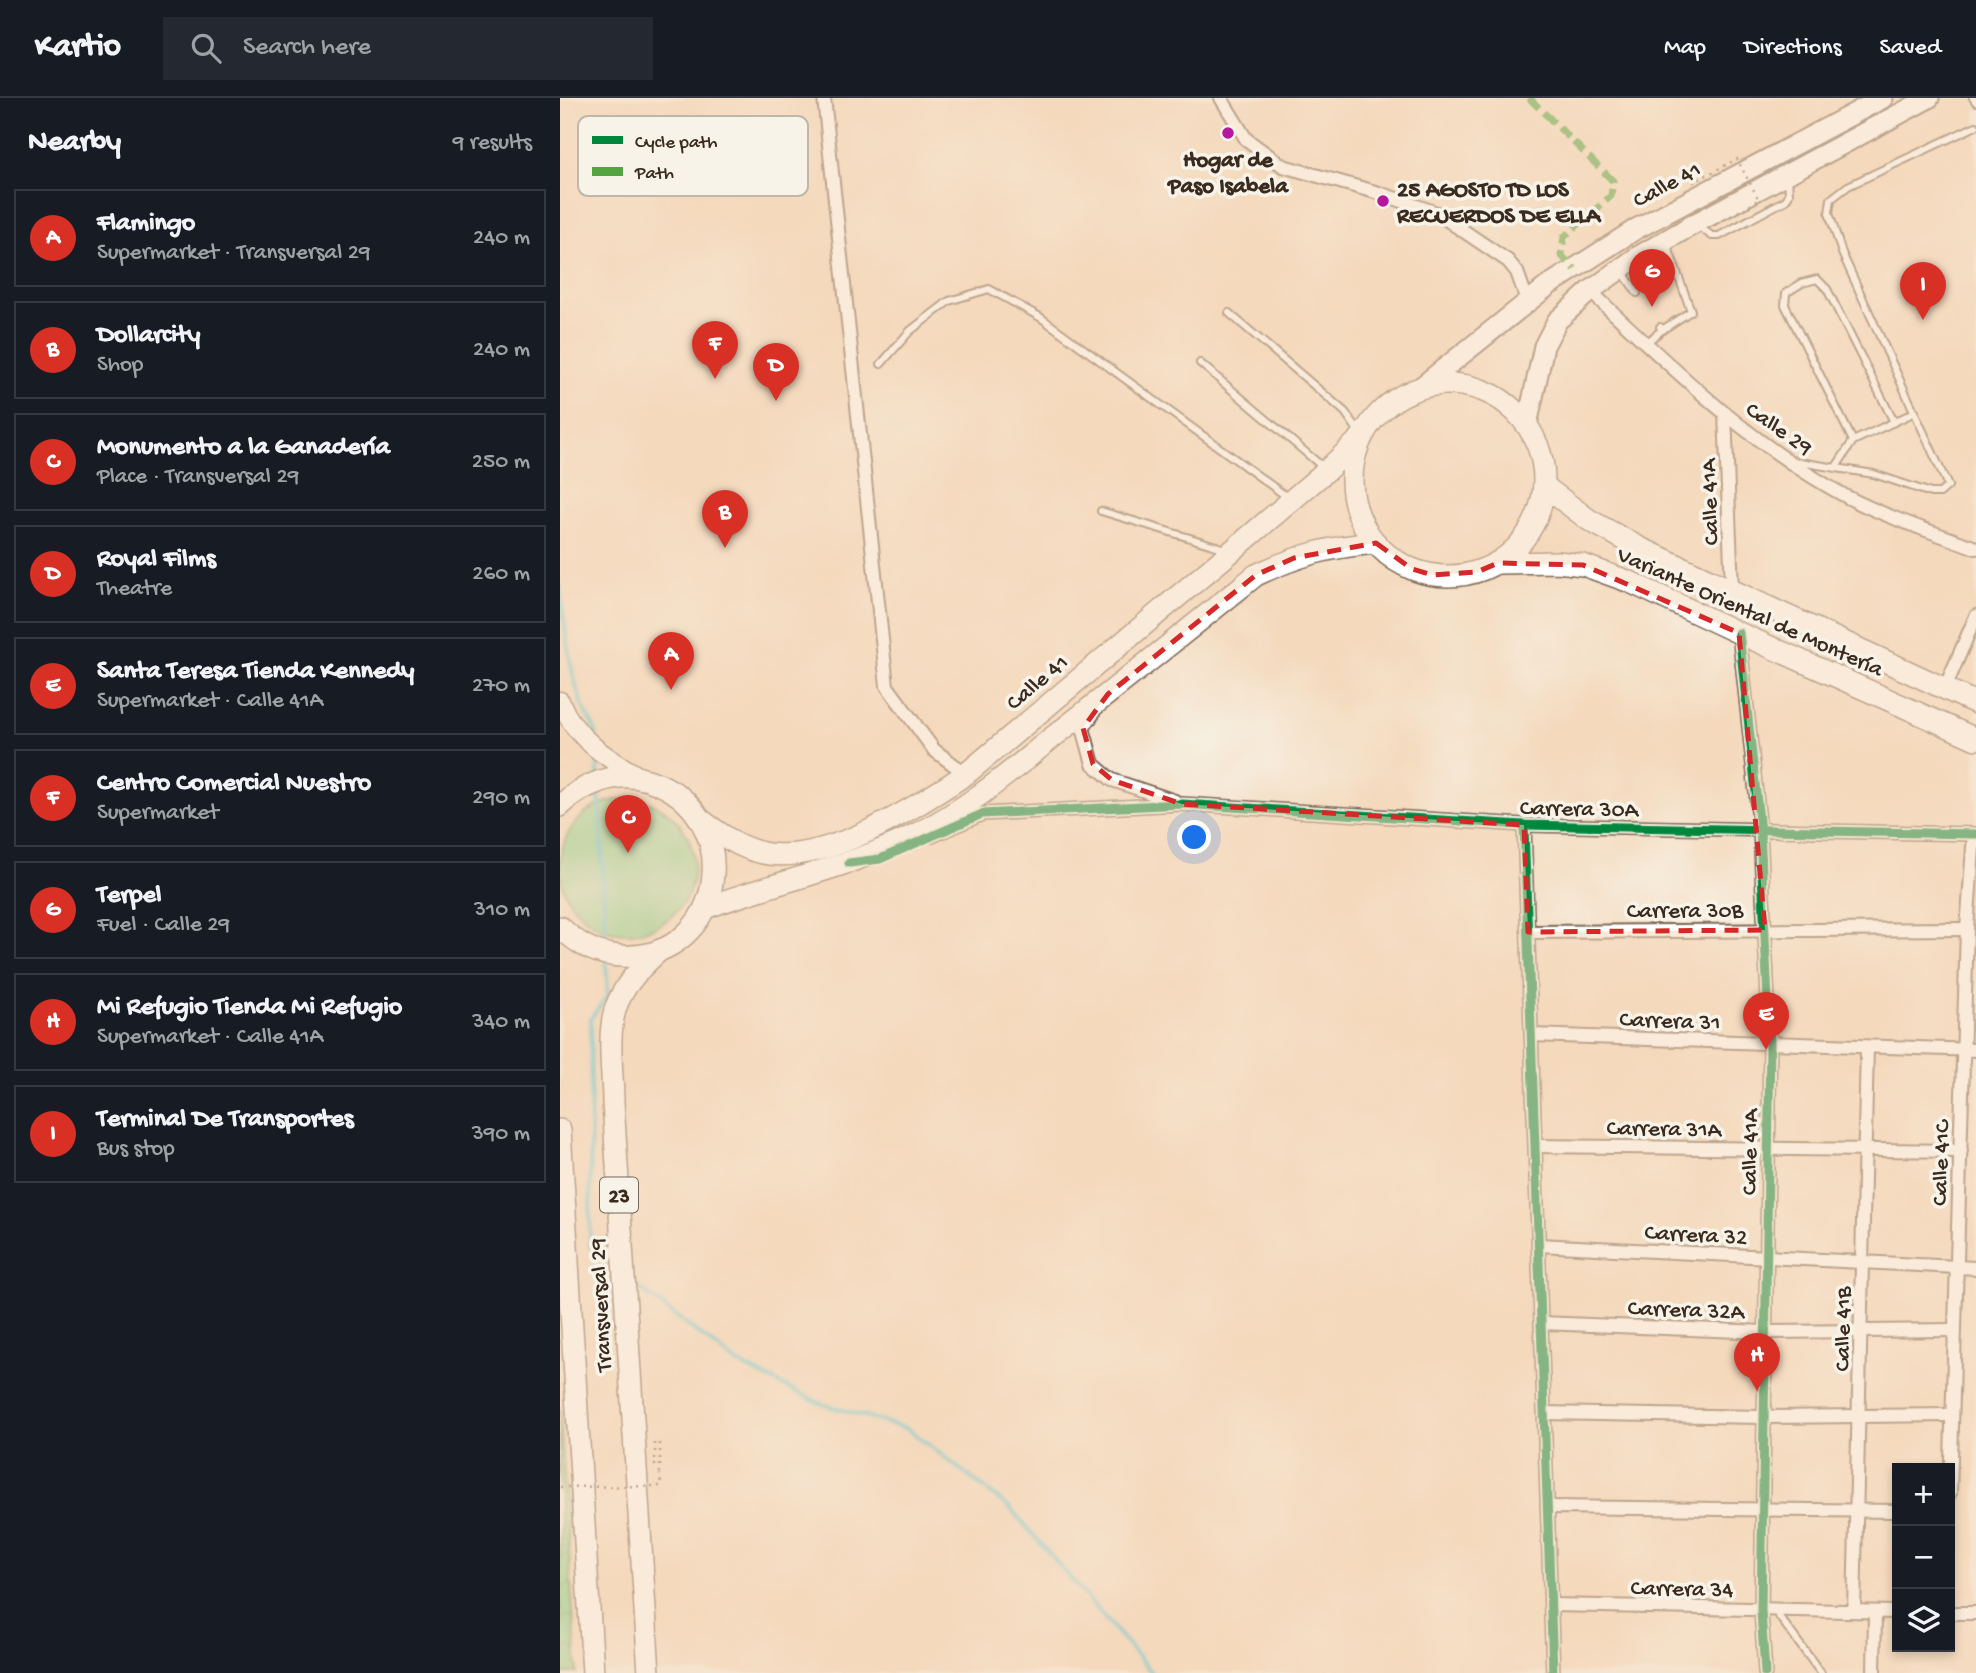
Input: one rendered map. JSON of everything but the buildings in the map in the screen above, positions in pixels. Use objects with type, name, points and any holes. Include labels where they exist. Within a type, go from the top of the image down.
[{"type":"highway","points":[[1445,383],[1469,386],[1491,394],[1511,407],[1527,425],[1540,454],[1544,485],[1540,509],[1530,530],[1516,548],[1498,563],[1477,572],[1455,576],[1433,575],[1402,564],[1376,543],[1359,515],[1353,492],[1353,468],[1362,437],[1381,411],[1393,401],[1421,387],[1445,383]]},
{"type":"highway","name":"Calle 41","points":[[701,820],[727,839],[765,853],[788,855],[812,851],[888,822],[966,774],[1292,500],[1362,437]]},
{"type":"highway","name":"Variante Oriental de Montería","points":[[1544,485],[1589,520],[1640,548],[1976,703]]},
{"type":"highway","points":[[705,908],[849,863],[926,830],[979,796],[1256,575],[1308,554],[1334,547],[1376,543]]},
{"type":"highway","name":"Variante Oriental de Montería","points":[[1498,563],[1558,562],[1583,565],[1630,582],[1739,634],[1976,739]]},
{"type":"highway","name":"23","points":[[560,806],[572,795],[593,783],[618,777],[643,779],[660,784],[676,793],[701,820],[708,834],[715,863],[712,887],[705,908],[686,933],[660,950],[631,956],[610,955],[590,949],[571,938],[560,927]]},
{"type":"highway","name":"Transversal 29","points":[[649,1673],[614,1116],[612,1042],[615,1010],[628,985],[641,966],[660,950]]},
{"type":"highway","name":"Transversal 29","points":[[560,1130],[593,1673]]},
{"type":"main road","name":"Calle 41","points":[[1421,387],[1549,285],[1636,229],[1883,98]]},
{"type":"main road","points":[[1527,425],[1544,346],[1556,321],[1590,291],[1619,268],[1665,240],[1928,98]]},
{"type":"main road","points":[[560,701],[564,712],[581,736],[600,752],[643,779]]},
{"type":"street","points":[[824,98],[887,686],[934,750],[966,774]]},
{"type":"street","points":[[1221,98],[1245,139],[1283,166],[1379,193],[1437,213],[1508,261],[1517,272],[1528,303]]},
{"type":"street","name":"Calle 29","points":[[1590,291],[1725,413],[1788,460],[1848,497],[1976,548]]},
{"type":"street","name":"Calle 41A","points":[[1725,413],[1732,590]]},
{"type":"street","points":[[1945,688],[1976,616]]},
{"type":"street","name":"Calle 41A","points":[[1739,634],[1760,830],[1770,1043],[1762,1417],[1762,1509],[1767,1610],[1765,1673]]},
{"type":"street","points":[[1108,694],[1083,728],[1093,764],[1112,780],[1182,803]]},
{"type":"street","points":[[849,863],[880,859],[982,814],[1182,803]]},
{"type":"street","name":"Carrera 30A","points":[[1182,803],[1524,825],[1975,834]]},
{"type":"street","points":[[1524,825],[1553,1673]]},
{"type":"street","name":"Calle 41C","points":[[1951,1463],[1961,1151],[1970,1050],[1968,929],[1975,834]]},
{"type":"street","name":"Carrera 30B","points":[[1528,932],[1968,929]]},
{"type":"street","name":"Carrera 31","points":[[1531,1035],[1970,1050]]},
{"type":"street","name":"Calle 41B","points":[[1854,1611],[1867,1047]]},
{"type":"street","name":"Carrera 31A","points":[[1535,1146],[1961,1151]]},
{"type":"street","name":"Carrera 32","points":[[1539,1245],[1976,1268]]},
{"type":"street","name":"Carrera 32A","points":[[1541,1323],[1764,1332],[1955,1330]]},
{"type":"street","points":[[1544,1413],[1762,1417],[1952,1415]]},
{"type":"street","points":[[1548,1507],[1892,1511]]},
{"type":"street","name":"Carrera 34","points":[[1551,1605],[1892,1612]]},
{"type":"street","points":[[1874,1673],[1875,1612]]},
{"type":"street","points":[[1955,1613],[1976,1613]]},
{"type":"lane","points":[[1788,460],[1874,474],[1931,493],[1940,493],[1948,486],[1842,253],[1829,213],[1831,199],[1848,186],[1976,126]]},
{"type":"lane","points":[[1646,343],[1661,328],[1691,311],[1665,240]]},
{"type":"lane","points":[[1619,268],[1637,293]]},
{"type":"lane","points":[[1853,441],[1784,305],[1786,293],[1802,283],[1817,279],[1828,289],[1894,422]]},
{"type":"lane","points":[[881,364],[910,331],[949,301],[989,289],[1040,317],[1292,500]]},
{"type":"lane","points":[[1229,313],[1345,412],[1362,437]]},
{"type":"lane","points":[[1200,363],[1326,471]]},
{"type":"lane","points":[[1836,467],[1853,441],[1915,412]]},
{"type":"lane","points":[[1101,511],[1232,551]]},
{"type":"lane","points":[[1767,1610],[1821,1673]]},
{"type":"path","points":[[1689,178],[1692,183],[1737,159],[1759,200],[1715,225],[1718,232]]},
{"type":"path","points":[[560,1488],[661,1486],[660,1474]]},
{"type":"highlighted area","points":[[1376,543],[1412,569],[1433,575],[1477,572],[1498,563],[1583,565],[1739,633],[1765,930],[1528,932],[1524,825],[1182,804],[1112,780],[1093,764],[1083,728],[1108,694],[1256,575],[1294,558]]},
{"type":"green space","points":[[627,799],[653,804],[675,818],[689,840],[694,866],[689,892],[675,914],[653,928],[627,933],[601,928],[579,914],[565,892],[560,866],[565,840],[579,818],[601,804]]},
{"type":"green space","points":[[560,1409],[577,1673],[560,1673]]},
{"type":"waterway","points":[[560,587],[573,673],[581,702],[595,730],[597,741]]},
{"type":"waterway","points":[[598,757],[598,776]]},
{"type":"waterway","points":[[599,788],[606,948]]},
{"type":"waterway","points":[[606,960],[608,995],[591,1018],[590,1247],[617,1269]]},
{"type":"waterway","points":[[631,1282],[737,1363],[822,1404],[908,1429],[1010,1508],[1152,1673]]},
{"type":"marked path","points":[[1529,98],[1613,181],[1611,196],[1564,237],[1561,255],[1575,269]]},
{"type":"cycle path","points":[[1739,633],[1760,830],[1770,1043],[1761,1610],[1765,1673]]},
{"type":"cycle path","points":[[849,863],[880,859],[982,814],[1182,804],[1524,825],[1976,834]]},
{"type":"cycle path","points":[[1524,825],[1553,1673]]},
{"type":"place","name":"Hogar de Paso Isabela","points":[[1228,133]]},
{"type":"place","name":"25 AGOSTO TD LOS RECUERDOS DE ELLA","points":[[1383,201]]},
{"type":"place","name":"Terpel","points":[[1652,307]]},
{"type":"place","name":"Terminal De Transportes","points":[[1923,320]]},
{"type":"place","name":"Centro Comercial Nuestro","points":[[715,379]]},
{"type":"place","name":"Royal Films","points":[[776,401]]},
{"type":"place","name":"Dollarcity","points":[[725,548]]},
{"type":"place","name":"Flamingo","points":[[671,690]]},
{"type":"place","name":"Monumento a la Ganadería","points":[[628,853]]},
{"type":"place","name":"Santa Teresa Tienda Kennedy","points":[[1766,1050]]},
{"type":"place","name":"Mi Refugio Tienda Mi Refugio","points":[[1757,1391]]}]
